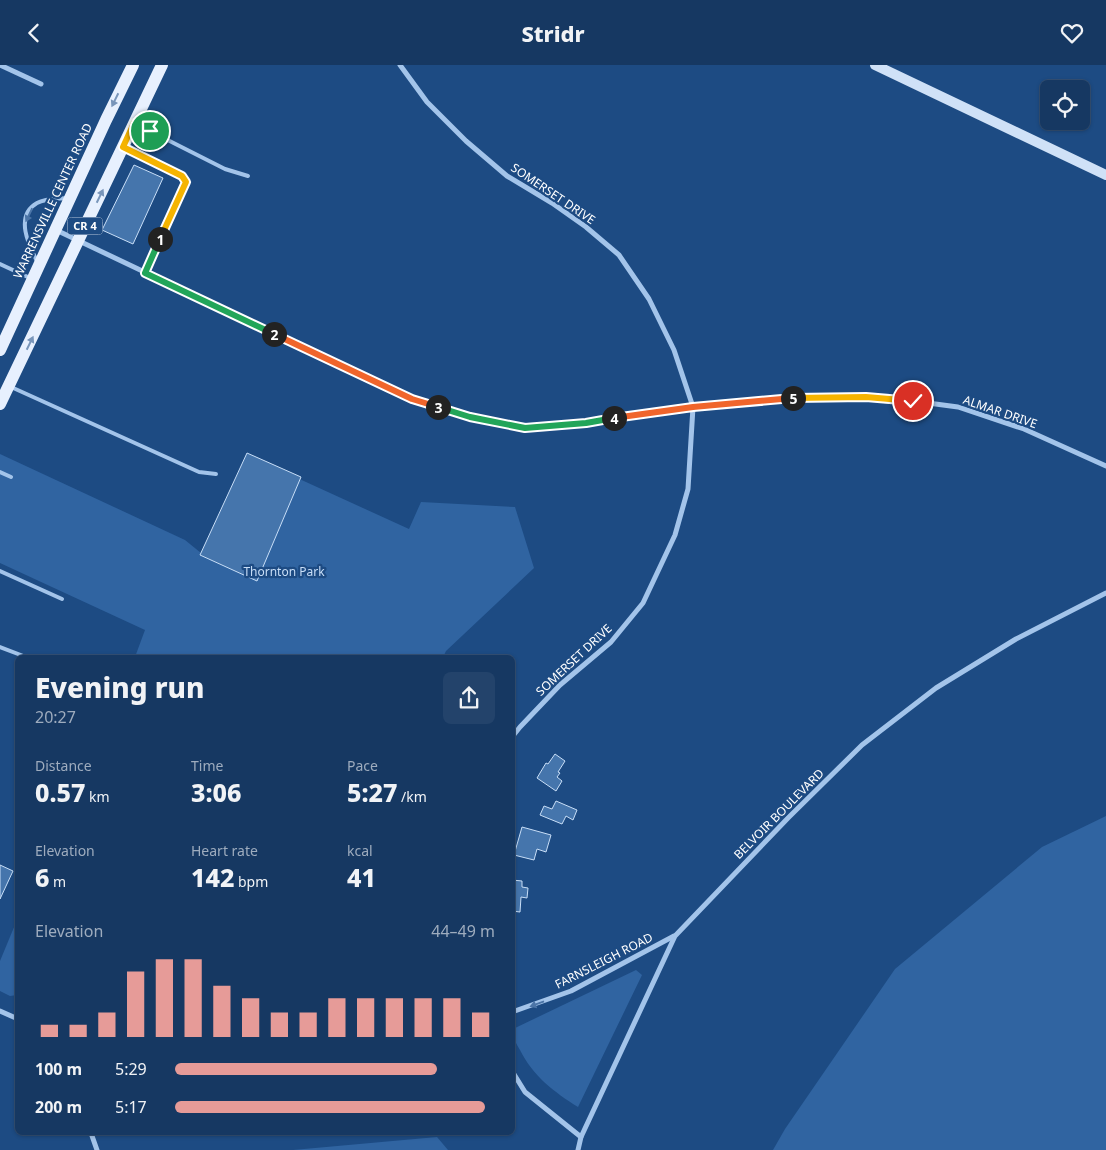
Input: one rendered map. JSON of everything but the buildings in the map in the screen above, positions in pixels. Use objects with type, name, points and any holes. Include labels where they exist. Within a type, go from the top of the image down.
[{"type":"main road","name":"WARRENSVILLE CENTER ROAD","points":[[0,349],[132,65]]},
{"type":"main road","name":"CR 4","points":[[0,404],[162,65]]},
{"type":"street","points":[[0,65],[41,84]]},
{"type":"street","name":"SOMERSET DRIVE","points":[[400,65],[427,102],[466,141],[507,176],[552,203],[586,227],[619,255],[649,299],[670,341],[693,407],[688,489],[675,535],[643,603],[611,642],[560,685],[515,733]]},
{"type":"street","points":[[875,65],[1106,175]]},
{"type":"street","name":"ALMAR DRIVE","points":[[55,230],[412,399],[470,417],[525,428],[586,423],[693,407],[799,397],[866,397],[958,407],[1024,429],[1106,465]]},
{"type":"street","name":"BELVOIR BOULEVARD","points":[[578,1150],[581,1137],[675,936],[788,818],[862,745],[944,683],[1016,639],[1106,593]]},
{"type":"street","name":"FARNSLEIGH ROAD","points":[[515,1011],[571,991],[675,936]]},
{"type":"street","points":[[1,1012],[15,1018]]},
{"type":"street","points":[[515,1076],[525,1092],[581,1137]]},
{"type":"street","points":[[92,1135],[97,1150]]},
{"type":"lane","points":[[134,123],[226,169],[248,176]]},
{"type":"lane","points":[[123,147],[182,176],[186,182],[145,273]]},
{"type":"lane","points":[[39,265],[25,230],[25,220],[29,211],[37,203],[48,199],[70,197]]},
{"type":"lane","points":[[0,264],[32,279]]},
{"type":"lane","points":[[8,387],[199,472],[216,474]]},
{"type":"lane","points":[[0,472],[11,477]]},
{"type":"lane","points":[[0,571],[62,599]]},
{"type":"lane","points":[[0,647],[21,655]]},
{"type":"green space","name":"Thornton Park","points":[[0,454],[185,540],[201,553],[251,457],[409,529],[421,502],[515,507],[534,568],[444,655],[136,655],[145,630],[0,563]]},
{"type":"green space","points":[[1106,816],[1106,1150],[773,1150],[785,1129],[895,969],[1042,847]]},
{"type":"green space","points":[[15,925],[15,995],[10,996],[0,991],[0,961]]},
{"type":"green space","points":[[636,970],[642,975],[578,1107],[553,1089],[531,1068],[515,1040],[515,1028]]},
{"type":"green space","points":[[437,1137],[448,1150],[293,1150]]},
{"type":"route","points":[[150,131],[134,123],[123,147],[182,176],[186,182],[145,273],[412,399],[470,417],[525,428],[586,423],[693,407],[799,397],[866,397],[913,401]]}]
